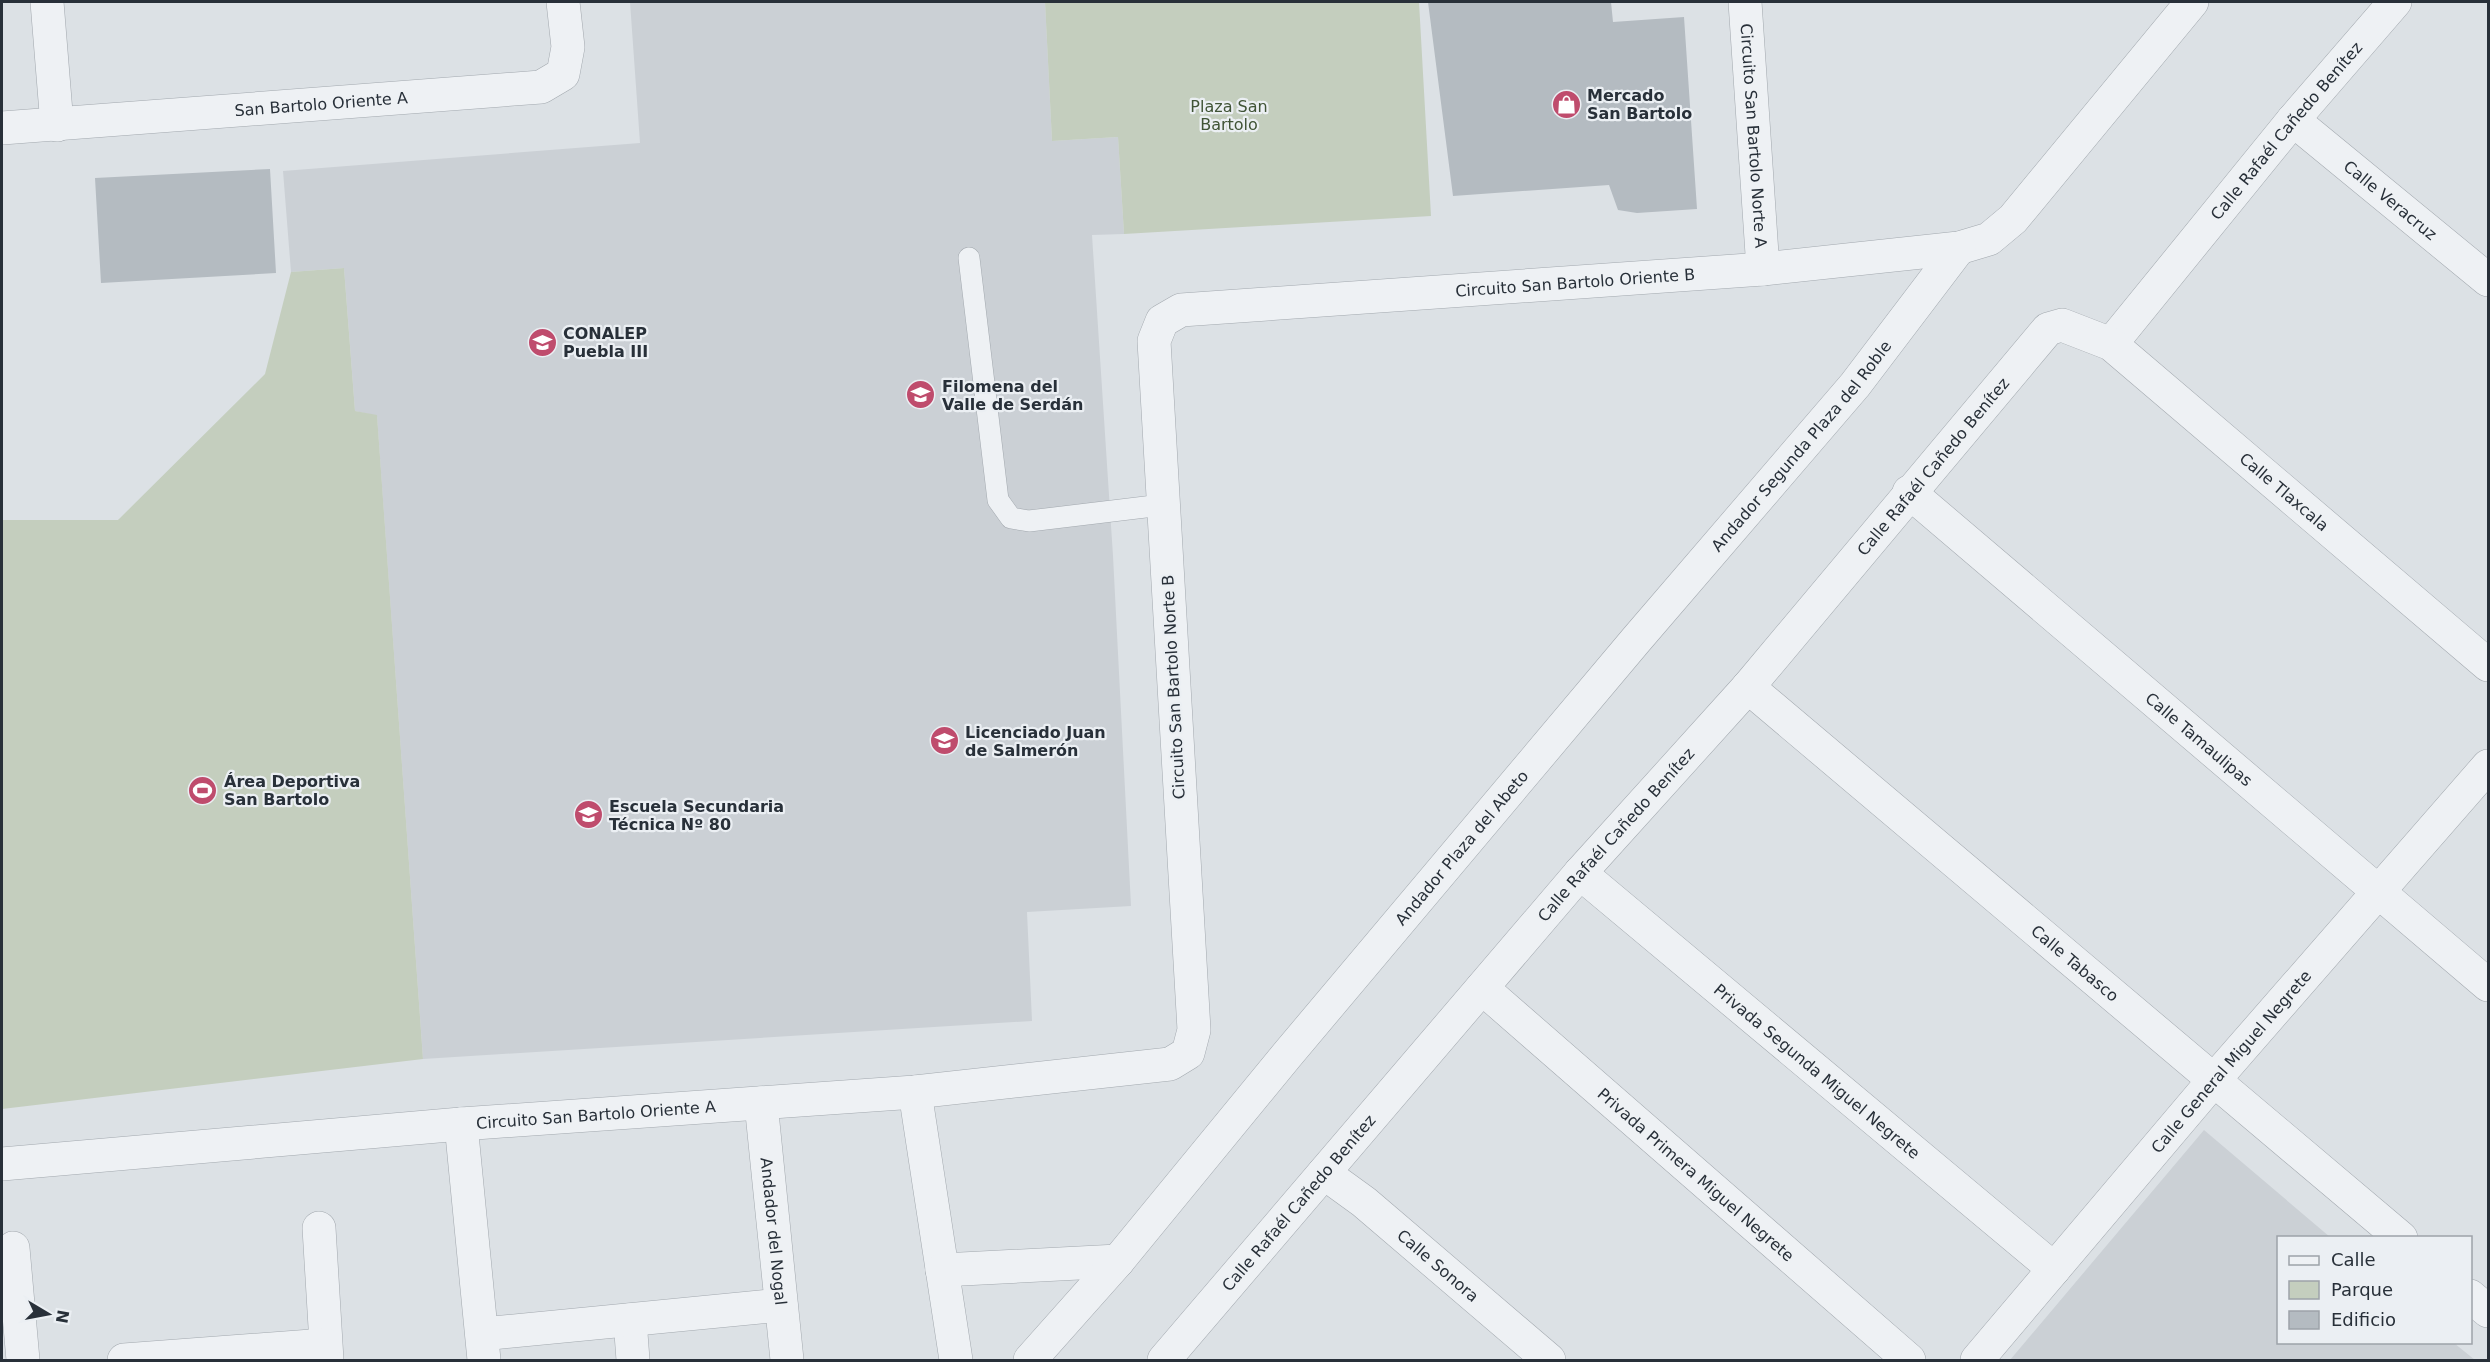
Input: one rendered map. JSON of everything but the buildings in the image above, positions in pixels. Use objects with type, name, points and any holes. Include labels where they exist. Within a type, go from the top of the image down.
[{"type":"street","points":[[47,2],[57,125]]},
{"type":"street","name":"San Bartolo Oriente A","points":[[2,128],[541,87],[563,74],[568,47],[563,2]]},
{"type":"street","name":"Circuito San Bartolo Norte A","points":[[1745,2],[1763,269]]},
{"type":"street","name":"Andador Segunda Plaza del Roble","points":[[1636,640],[1974,244],[2013,219],[2192,2]]},
{"type":"street","name":"Calle Rafaél Cañedo Benítez","points":[[2110,344],[2294,120],[2395,2]]},
{"type":"street","name":"Calle Veracruz","points":[[2294,120],[2488,280]]},
{"type":"street","name":"Circuito San Bartolo Oriente B","points":[[1162,321],[1181,310],[1763,269],[1974,244]]},
{"type":"street","name":"Circuito San Bartolo Norte B","points":[[1162,321],[1154,341],[1194,1030],[1188,1053]]},
{"type":"street","name":"Calle Rafaél Cañedo Benítez","points":[[1167,1359],[1580,873],[1748,687],[1909,492],[2048,329],[2062,326],[2074,329]]},
{"type":"street","name":"Calle Tlaxcala","points":[[2074,329],[2110,344],[2488,665]]},
{"type":"street","name":"Calle Tamaulipas","points":[[1909,492],[2488,985]]},
{"type":"street","name":"Andador Plaza del Abeto","points":[[1030,1360],[1118,1261],[1287,1055],[1636,640]]},
{"type":"street","name":"Calle Tabasco","points":[[1748,687],[2399,1236]]},
{"type":"street","name":"Calle General Miguel Negrete","points":[[1977,1360],[2214,1080],[2488,766]]},
{"type":"street","name":"Privada Segunda Miguel Negrete","points":[[1580,873],[2054,1269]]},
{"type":"street","name":"Privada Primera Miguel Negrete","points":[[1482,988],[1909,1360]]},
{"type":"street","name":"Circuito San Bartolo Oriente A","points":[[2,1164],[461,1124],[915,1092],[1170,1064],[1188,1053]]},
{"type":"street","points":[[915,1092],[956,1360]]},
{"type":"street","name":"Andador del Nogal","points":[[761,1103],[787,1360]]},
{"type":"street","points":[[461,1124],[483,1347],[630,1320],[781,1305]]},
{"type":"street","name":"Calle Sonora","points":[[1324,1173],[1364,1202],[1549,1360]]},
{"type":"street","points":[[124,1360],[326,1353],[320,1228]]},
{"type":"street","points":[[13,1248],[23,1360]]},
{"type":"street","points":[[942,1270],[1118,1261]]},
{"type":"street","points":[[2472,1298],[2488,1311]]},
{"type":"street","points":[[630,1320],[633,1360]]},
{"type":"lane","points":[[969,258],[998,500],[1011,518],[1029,521],[1162,505]]},
{"type":"shaded area","points":[[630,2],[1045,2],[1052,141],[1118,137],[1124,234],[1092,235],[1113,556],[1131,906],[1027,912],[1032,1021],[423,1059],[377,416],[355,411],[344,268],[291,272],[283,171],[640,143]]},
{"type":"shaded area","points":[[2204,1130],[2329,1236],[2277,1236],[2277,1344],[2455,1344],[2475,1360],[2010,1360]]},
{"type":"green space","name":"Plaza San Bartolo","points":[[1045,2],[1419,2],[1431,216],[1124,234],[1118,137],[1052,141]]},
{"type":"green space","name":"Área Deportiva San Bartolo","points":[[344,268],[355,411],[377,415],[423,1059],[2,1109],[2,520],[118,520],[265,374],[291,272]]},
{"type":"place","name":"Mercado San Bartolo","points":[[1566,104]]},
{"type":"place","name":"CONALEP Puebla III","points":[[542,342]]},
{"type":"place","name":"Filomena del Valle de Serdán","points":[[921,395]]},
{"type":"place","name":"Licenciado Juan de Salmerón","points":[[944,741]]},
{"type":"place","name":"Área Deportiva San Bartolo","points":[[203,790]]},
{"type":"place","name":"Escuela Secundaria Técnica Nº 80","points":[[588,815]]}]
